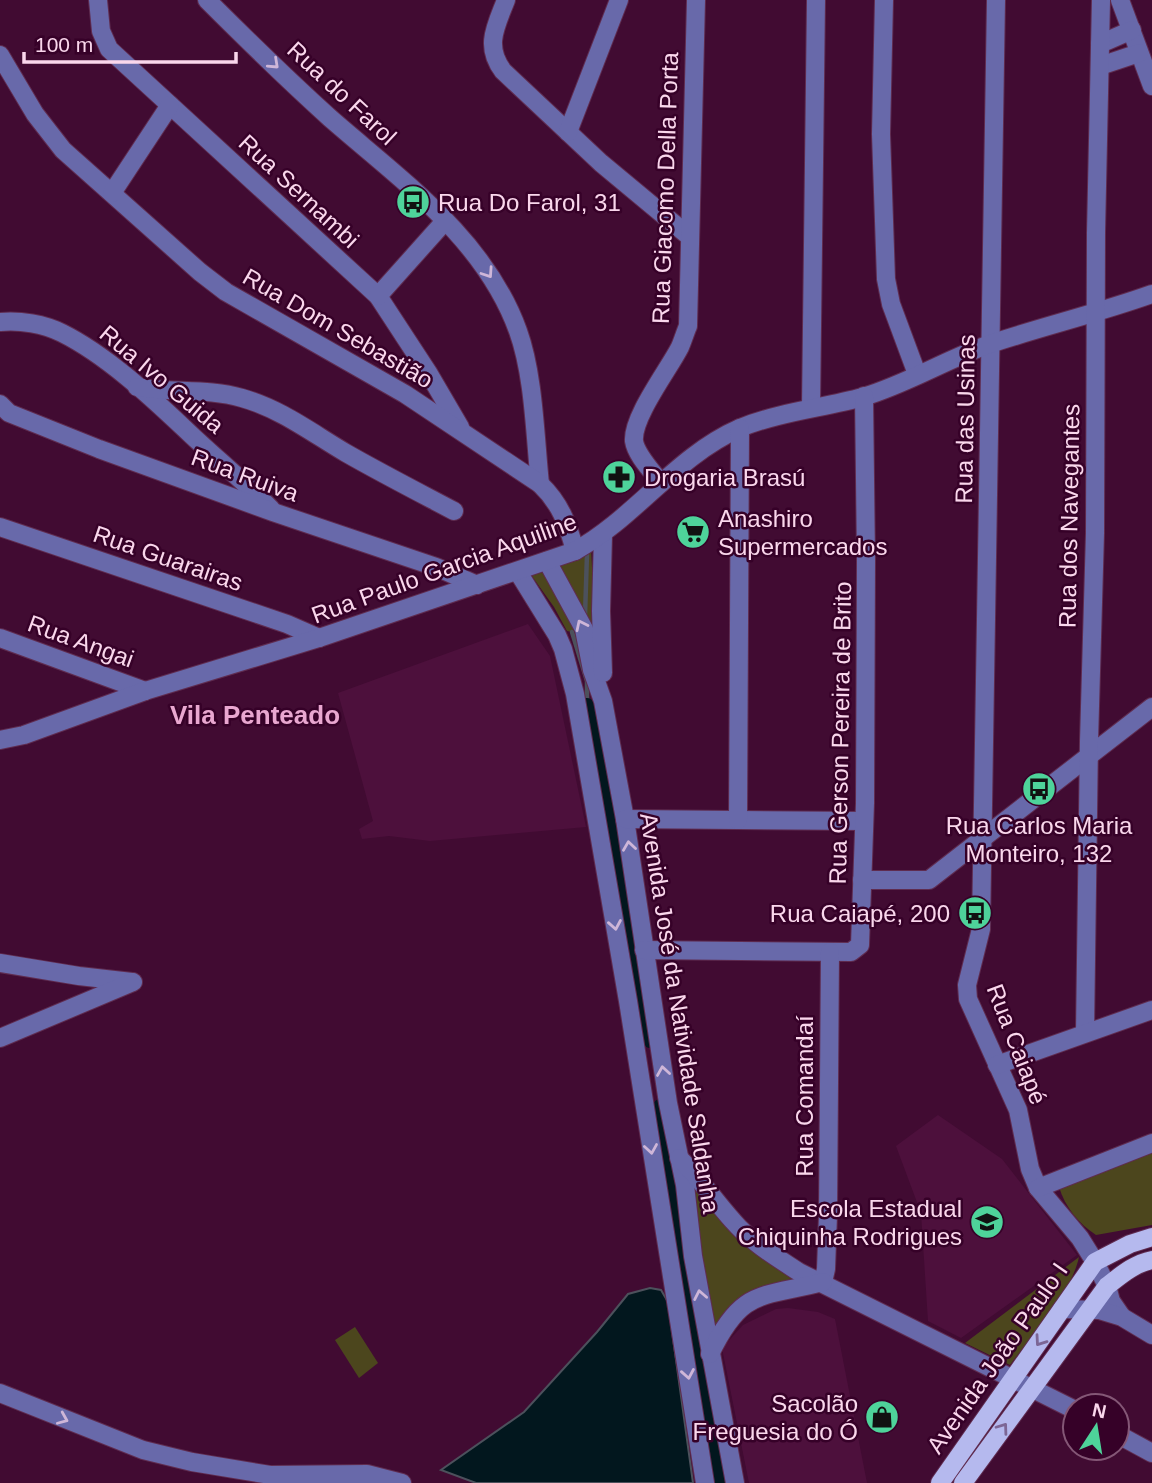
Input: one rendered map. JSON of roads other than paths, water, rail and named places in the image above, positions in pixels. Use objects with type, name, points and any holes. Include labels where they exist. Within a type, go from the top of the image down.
[{"type":"main road","points":[[1095,1262],[1130,1244],[1152,1237]]},
{"type":"main road","name":"Avenida João Paulo I","points":[[963,1483],[1107,1286],[1145,1261],[1152,1260]]},
{"type":"main road","name":"Avenida João Paulo I","points":[[940,1483],[1095,1262]]},
{"type":"street","name":"Rua Sernambi","points":[[98,0],[101,31],[109,49],[378,296],[462,430]]},
{"type":"street","name":"Rua do Farol","points":[[207,0],[328,116],[432,207],[476,255],[499,290],[519,334],[531,399],[540,484]]},
{"type":"street","points":[[506,0],[492,44],[495,60],[503,71],[568,132],[690,237]]},
{"type":"street","points":[[568,132],[619,0]]},
{"type":"street","name":"Rua Giacomo Della Porta","points":[[661,483],[636,448],[635,429],[688,326],[696,0]]},
{"type":"street","points":[[811,408],[816,0]]},
{"type":"street","points":[[884,0],[881,134],[886,279],[891,304],[917,374]]},
{"type":"street","name":"Rua das Usinas","points":[[983,839],[996,0]]},
{"type":"street","name":"Rua dos Navegantes","points":[[1085,1033],[1091,615],[1095,533],[1095,314],[1101,0]]},
{"type":"street","points":[[1120,0],[1152,86]]},
{"type":"street","points":[[1100,44],[1132,30]]},
{"type":"street","points":[[1100,66],[1139,53]]},
{"type":"street","name":"Rua Dom Sebastião","points":[[0,55],[35,114],[63,150],[182,256],[226,292],[379,378],[462,430],[540,484],[554,498],[564,516],[575,551]]},
{"type":"street","points":[[112,193],[170,105]]},
{"type":"street","points":[[378,296],[445,221]]},
{"type":"street","name":"Rua Paulo Garcia Aquiline","points":[[0,740],[24,735],[145,691],[319,638],[575,551],[603,535],[710,444],[740,428],[864,396],[990,344],[1095,314],[1152,294]]},
{"type":"street","name":"Rua Ivo Guida","points":[[0,322],[15,320],[60,332],[88,347],[239,475],[273,512]]},
{"type":"street","points":[[136,387],[202,391],[242,398],[262,405],[302,424],[342,451],[454,511]]},
{"type":"street","name":"Rua Gerson Pereira de Brito","points":[[830,952],[851,952],[860,945],[866,574],[864,396]]},
{"type":"street","name":"Rua Ruiva","points":[[0,404],[9,412],[99,449],[273,512],[436,566],[477,585]]},
{"type":"street","points":[[738,820],[740,428]]},
{"type":"street","name":"Rua Guarairas","points":[[0,527],[287,624],[319,638]]},
{"type":"street","points":[[603,535],[603,701]]},
{"type":"street","name":"Avenida José da Natividade Saldanha","points":[[547,561],[584,629],[594,679],[603,701],[625,820],[668,1103],[685,1185],[693,1256],[735,1483]]},
{"type":"street","name":"Avenida José da Natividade Saldanha","points":[[518,572],[564,649],[575,694],[705,1483]]},
{"type":"street","name":"Rua Angai","points":[[0,638],[145,691]]},
{"type":"street","points":[[862,880],[929,880],[1152,707]]},
{"type":"street","points":[[625,820],[864,821]]},
{"type":"street","name":"Rua Caiapé","points":[[983,839],[981,929],[966,993],[1018,1110],[1030,1169],[1038,1188],[1061,1213],[1095,1262],[1111,1301],[1122,1317]]},
{"type":"street","points":[[644,950],[830,952]]},
{"type":"street","name":"Rua Comandaí","points":[[823,1282],[828,1215],[830,952]]},
{"type":"street","points":[[0,963],[133,982],[0,1038]]},
{"type":"street","points":[[74,1007],[79,976]]},
{"type":"street","points":[[998,1065],[1152,1010]]},
{"type":"street","points":[[1038,1188],[1152,1143]]},
{"type":"street","points":[[679,1158],[697,1175],[735,1224],[778,1259],[1061,1403]]},
{"type":"street","points":[[710,1354],[732,1317],[753,1299],[776,1291],[823,1282]]},
{"type":"street","points":[[1062,1310],[1099,1310],[1122,1317],[1152,1335]]},
{"type":"street","points":[[0,1393],[142,1451],[270,1475],[328,1479],[367,1474],[402,1483]]},
{"type":"street","points":[[1131,1442],[1152,1453]]},
{"type":"water","points":[[650,1288],[661,1290],[668,1302],[693,1483],[476,1483],[441,1470],[524,1412],[628,1294]]},
{"type":"waterway","points":[[585,616],[587,554]]},
{"type":"waterway","points":[[572,632],[587,681],[587,705]]},
{"type":"waterway","points":[[587,705],[650,1041]]},
{"type":"waterway","points":[[660,1106],[721,1483]]},
{"type":"place","name":"Rua Do Farol, 31","points":[[413,202]]},
{"type":"place","name":"Drogaria Brasú","points":[[619,477]]},
{"type":"place","name":"Anashiro Supermercados","points":[[693,532]]},
{"type":"place","name":"Rua Carlos Maria Monteiro, 132","points":[[1039,789]]},
{"type":"place","name":"Rua Caiapé, 200","points":[[975,913]]},
{"type":"place","name":"Escola Estadual Chiquinha Rodrigues","points":[[987,1222]]},
{"type":"place","name":"Sacolão Freguesia do Ó","points":[[882,1417]]},
{"type":"district","name":"Vila Penteado","points":[[255,715]]}]
